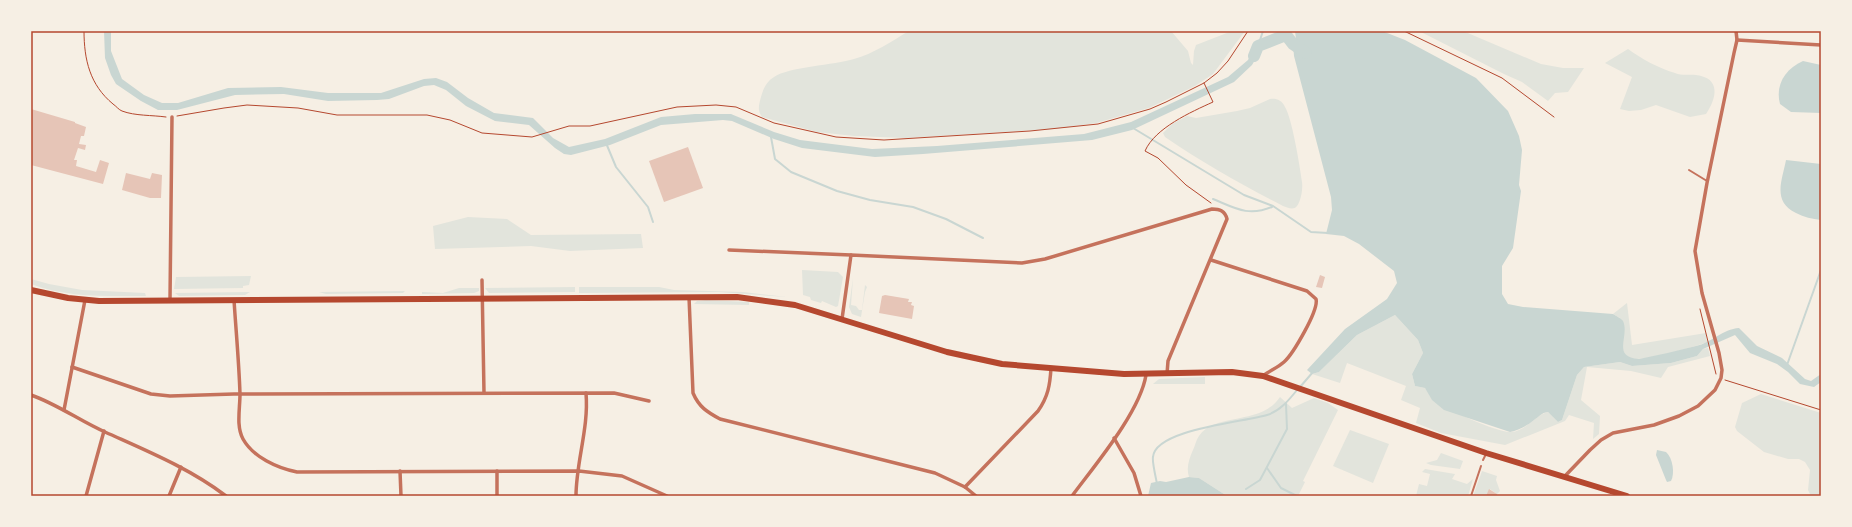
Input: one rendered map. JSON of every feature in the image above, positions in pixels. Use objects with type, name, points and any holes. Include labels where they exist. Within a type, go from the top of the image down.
[{"type":"main road","points":[[31,290],[85,300],[736,297],[776,301],[795,305],[970,358],[1002,364],[1146,375],[1232,372],[1263,376],[1486,453],[1627,496]]},
{"type":"street","points":[[1564,477],[1601,440],[1613,433],[1654,425],[1679,416],[1698,406],[1715,390],[1721,378],[1722,370],[1719,353],[1702,293],[1695,251],[1707,181],[1737,40],[1736,31]]},
{"type":"street","points":[[1737,40],[1821,45]]},
{"type":"street","points":[[170,300],[172,117]]},
{"type":"street","points":[[729,250],[1022,263],[1045,259],[1212,207],[1224,212],[1227,219],[1168,361],[1166,374]]},
{"type":"street","points":[[842,319],[851,255]]},
{"type":"street","points":[[1211,260],[1307,291],[1316,299],[1315,309],[1291,353],[1285,361],[1263,376]]},
{"type":"street","points":[[482,280],[484,393]]},
{"type":"street","points":[[690,297],[693,393],[697,402],[705,412],[720,419],[935,472],[965,487],[976,496]]},
{"type":"street","points":[[64,410],[85,300]]},
{"type":"street","points":[[234,300],[240,394],[239,427],[242,439],[249,447],[272,464],[296,472],[579,471],[622,476],[667,496]]},
{"type":"street","points":[[72,367],[156,395],[614,393],[649,400]]},
{"type":"street","points":[[965,487],[1038,411],[1046,400],[1050,388],[1051,368]]},
{"type":"street","points":[[1072,496],[1114,438],[1140,397],[1146,375]]},
{"type":"street","points":[[576,496],[587,409],[586,393]]},
{"type":"street","points":[[31,395],[64,410],[104,432],[142,447],[181,467],[226,496]]},
{"type":"street","points":[[86,496],[104,432]]},
{"type":"street","points":[[1114,438],[1134,472],[1141,496]]},
{"type":"street","points":[[169,496],[181,467]]},
{"type":"street","points":[[497,471],[497,496]]},
{"type":"street","points":[[400,472],[401,496]]},
{"type":"lane","points":[[1689,170],[1707,181]]},
{"type":"lane","points":[[1483,460],[1486,453]]},
{"type":"lane","points":[[1471,496],[1481,466]]},
{"type":"path","points":[[84,31],[84,45],[89,72],[95,83],[108,100],[121,111],[172,117],[224,108],[248,106],[298,108],[337,115],[437,116],[482,133],[532,137],[569,126],[590,126],[677,107],[716,105],[736,107],[774,123],[836,137],[884,140],[921,139],[1098,124],[1150,109],[1204,84],[1228,61],[1248,31]]},
{"type":"path","points":[[1404,31],[1502,78],[1554,117]]},
{"type":"path","points":[[1204,84],[1213,102],[1186,115],[1155,137],[1148,143],[1145,151],[1158,158],[1212,207]]},
{"type":"path","points":[[1708,337],[1710,352],[1716,374],[1721,378],[1821,410]]},
{"type":"shaded area","points":[[104,31],[111,31],[111,51],[122,79],[144,95],[162,103],[178,103],[228,88],[281,87],[328,93],[381,93],[424,79],[436,78],[447,82],[468,98],[494,113],[533,118],[553,138],[569,147],[605,139],[661,117],[695,114],[731,114],[774,132],[800,140],[872,149],[937,146],[1084,134],[1131,122],[1228,77],[1248,60],[1255,45],[1262,41],[1261,50],[1252,65],[1234,82],[1132,130],[1092,140],[875,157],[802,148],[774,139],[732,121],[723,120],[661,125],[610,145],[571,155],[564,154],[555,148],[529,125],[495,121],[466,106],[446,90],[434,85],[424,86],[389,99],[328,101],[284,94],[235,95],[177,110],[158,110],[141,101],[116,84],[105,58]]},
{"type":"shaded area","points":[[909,31],[1171,31],[1188,51],[1191,63],[1193,65],[1196,45],[1232,31],[1245,31],[1213,74],[1195,86],[1149,108],[1096,123],[1054,129],[906,138],[854,136],[817,132],[762,117],[760,114],[759,105],[763,91],[767,83],[774,77],[800,68],[846,61],[861,57],[882,47]]},
{"type":"shaded area","points":[[1295,31],[1382,31],[1405,40],[1476,78],[1508,111],[1519,136],[1522,150],[1519,185],[1521,191],[1513,248],[1502,266],[1502,294],[1508,304],[1523,307],[1613,314],[1623,321],[1625,327],[1623,350],[1631,357],[1639,359],[1701,344],[1722,333],[1739,328],[1757,346],[1782,358],[1805,379],[1811,381],[1821,374],[1821,382],[1814,387],[1800,384],[1777,364],[1750,353],[1735,335],[1703,349],[1697,356],[1671,363],[1632,366],[1620,362],[1584,367],[1577,375],[1562,420],[1558,422],[1548,412],[1546,412],[1526,426],[1510,432],[1444,410],[1432,400],[1425,388],[1415,386],[1412,374],[1423,353],[1418,340],[1395,315],[1357,335],[1319,372],[1312,374],[1307,370],[1345,329],[1387,299],[1397,283],[1394,271],[1359,244],[1344,236],[1326,234],[1332,210],[1331,197],[1294,56],[1293,44],[1296,39]]},
{"type":"shaded area","points":[[1419,31],[1463,31],[1541,64],[1563,68],[1584,68],[1568,92],[1555,93],[1548,101],[1522,82]]},
{"type":"shaded area","points":[[1628,49],[1662,69],[1680,74],[1696,75],[1710,80],[1713,84],[1714,95],[1713,102],[1706,114],[1690,117],[1656,105],[1641,110],[1629,111],[1620,109],[1632,77],[1605,63]]},
{"type":"shaded area","points":[[1803,61],[1821,65],[1821,113],[1791,112],[1780,104],[1779,90],[1783,78],[1791,68]]},
{"type":"shaded area","points":[[1270,99],[1279,100],[1284,105],[1288,113],[1293,132],[1302,185],[1300,201],[1294,208],[1283,206],[1223,173],[1165,137],[1163,133],[1172,124],[1187,116],[1196,118],[1237,111],[1250,108]]},
{"type":"shaded area","points":[[1786,160],[1821,164],[1821,220],[1808,218],[1796,213],[1784,203],[1780,190]]},
{"type":"shaded area","points":[[468,217],[507,219],[531,235],[641,234],[643,248],[570,251],[531,246],[435,249],[433,226]]},
{"type":"shaded area","points":[[802,270],[838,272],[843,277],[838,306],[836,307],[822,301],[821,303],[811,300],[810,297],[803,295]]},
{"type":"shaded area","points":[[251,276],[249,285],[243,286],[243,288],[174,289],[176,277]]},
{"type":"shaded area","points":[[853,278],[851,305],[856,306],[859,310],[862,310],[865,285],[867,287],[861,317],[852,314],[849,307]]},
{"type":"shaded area","points":[[31,279],[82,290],[145,293],[146,296],[102,296],[59,292],[31,284]]},
{"type":"shaded area","points":[[575,287],[575,292],[489,293],[485,288]]},
{"type":"shaded area","points":[[579,287],[659,287],[674,290],[743,292],[787,297],[719,292],[579,293]]},
{"type":"shaded area","points":[[459,288],[479,288],[479,291],[474,293],[422,294],[422,292],[443,293]]},
{"type":"shaded area","points":[[405,291],[403,293],[326,294],[319,292]]},
{"type":"shaded area","points":[[250,292],[245,295],[179,296],[175,293]]},
{"type":"shaded area","points":[[697,301],[749,302],[749,305],[694,304]]},
{"type":"shaded area","points":[[1627,303],[1632,345],[1706,333],[1707,342],[1683,350],[1652,357],[1637,359],[1630,358],[1626,355],[1622,347],[1620,318],[1613,314]]},
{"type":"shaded area","points":[[1395,315],[1418,340],[1423,353],[1412,374],[1415,386],[1425,388],[1434,401],[1449,409],[1484,425],[1511,432],[1521,429],[1539,416],[1548,412],[1558,422],[1562,420],[1577,375],[1584,367],[1620,362],[1632,366],[1671,363],[1697,356],[1703,349],[1708,348],[1710,356],[1668,367],[1661,378],[1631,371],[1587,367],[1581,400],[1600,416],[1599,434],[1593,439],[1594,423],[1569,415],[1565,421],[1505,445],[1441,433],[1416,423],[1420,408],[1401,400],[1406,386],[1347,363],[1340,383],[1312,374],[1319,372],[1357,335]]},
{"type":"shaded area","points":[[1205,377],[1205,384],[1153,384],[1159,379]]},
{"type":"shaded area","points":[[1761,394],[1821,413],[1821,496],[1811,496],[1808,490],[1810,470],[1805,462],[1799,459],[1788,459],[1764,452],[1737,431],[1735,427],[1742,403]]},
{"type":"shaded area","points":[[1280,397],[1292,408],[1314,398],[1328,403],[1338,410],[1303,481],[1305,482],[1298,496],[1227,496],[1199,478],[1189,477],[1188,464],[1199,436],[1216,424],[1262,412],[1272,406]]},
{"type":"shaded area","points":[[1350,430],[1389,444],[1373,483],[1333,466]]},
{"type":"shaded area","points":[[1657,450],[1666,452],[1672,462],[1673,470],[1671,481],[1667,482],[1666,480],[1656,455]]},
{"type":"shaded area","points":[[1441,453],[1463,461],[1460,469],[1426,463],[1437,460]]},
{"type":"shaded area","points":[[1425,469],[1455,474],[1452,479],[1467,484],[1473,479],[1468,496],[1416,496],[1419,484],[1427,486],[1430,474],[1422,472]]},
{"type":"shaded area","points":[[1482,471],[1497,476],[1496,480],[1500,491],[1497,494],[1490,489],[1486,496],[1473,496]]},
{"type":"shaded area","points":[[1189,477],[1199,478],[1227,496],[1148,496],[1151,483],[1160,481],[1166,482]]},
{"type":"building","points":[[31,109],[75,122],[86,127],[84,136],[81,136],[79,144],[86,145],[85,150],[78,148],[74,160],[77,160],[76,166],[96,172],[100,160],[109,163],[103,184],[31,165]]},
{"type":"building","points":[[688,147],[703,188],[664,202],[649,161]]},
{"type":"building","points":[[126,173],[150,179],[152,173],[162,175],[161,198],[150,198],[122,190]]},
{"type":"building","points":[[1320,275],[1325,277],[1322,288],[1316,287]]},
{"type":"building","points":[[885,295],[909,299],[908,302],[912,302],[911,305],[914,306],[912,319],[879,313],[882,296]]},
{"type":"building","points":[[1489,489],[1497,494],[1497,496],[1486,496]]},
{"type":"waterway","points":[[1259,43],[1263,31]]},
{"type":"waterway","points":[[1254,56],[1258,46],[1286,35],[1293,44],[1306,53]]},
{"type":"waterway","points":[[1133,128],[1244,195],[1273,206],[1311,232],[1328,233]]},
{"type":"waterway","points":[[771,137],[775,159],[791,172],[837,191],[870,200],[913,207],[946,219],[983,238]]},
{"type":"waterway","points":[[606,143],[616,167],[648,207],[653,222]]},
{"type":"waterway","points":[[1213,199],[1235,208],[1249,211],[1263,210],[1272,207]]},
{"type":"waterway","points":[[1787,365],[1821,270]]},
{"type":"waterway","points":[[1300,387],[1313,372]]},
{"type":"waterway","points":[[1157,484],[1153,457],[1158,447],[1184,433],[1202,428],[1256,418],[1272,413],[1284,405],[1297,390]]},
{"type":"waterway","points":[[1246,489],[1260,480],[1287,429],[1286,404]]},
{"type":"waterway","points":[[1267,468],[1281,488],[1297,496]]}]
